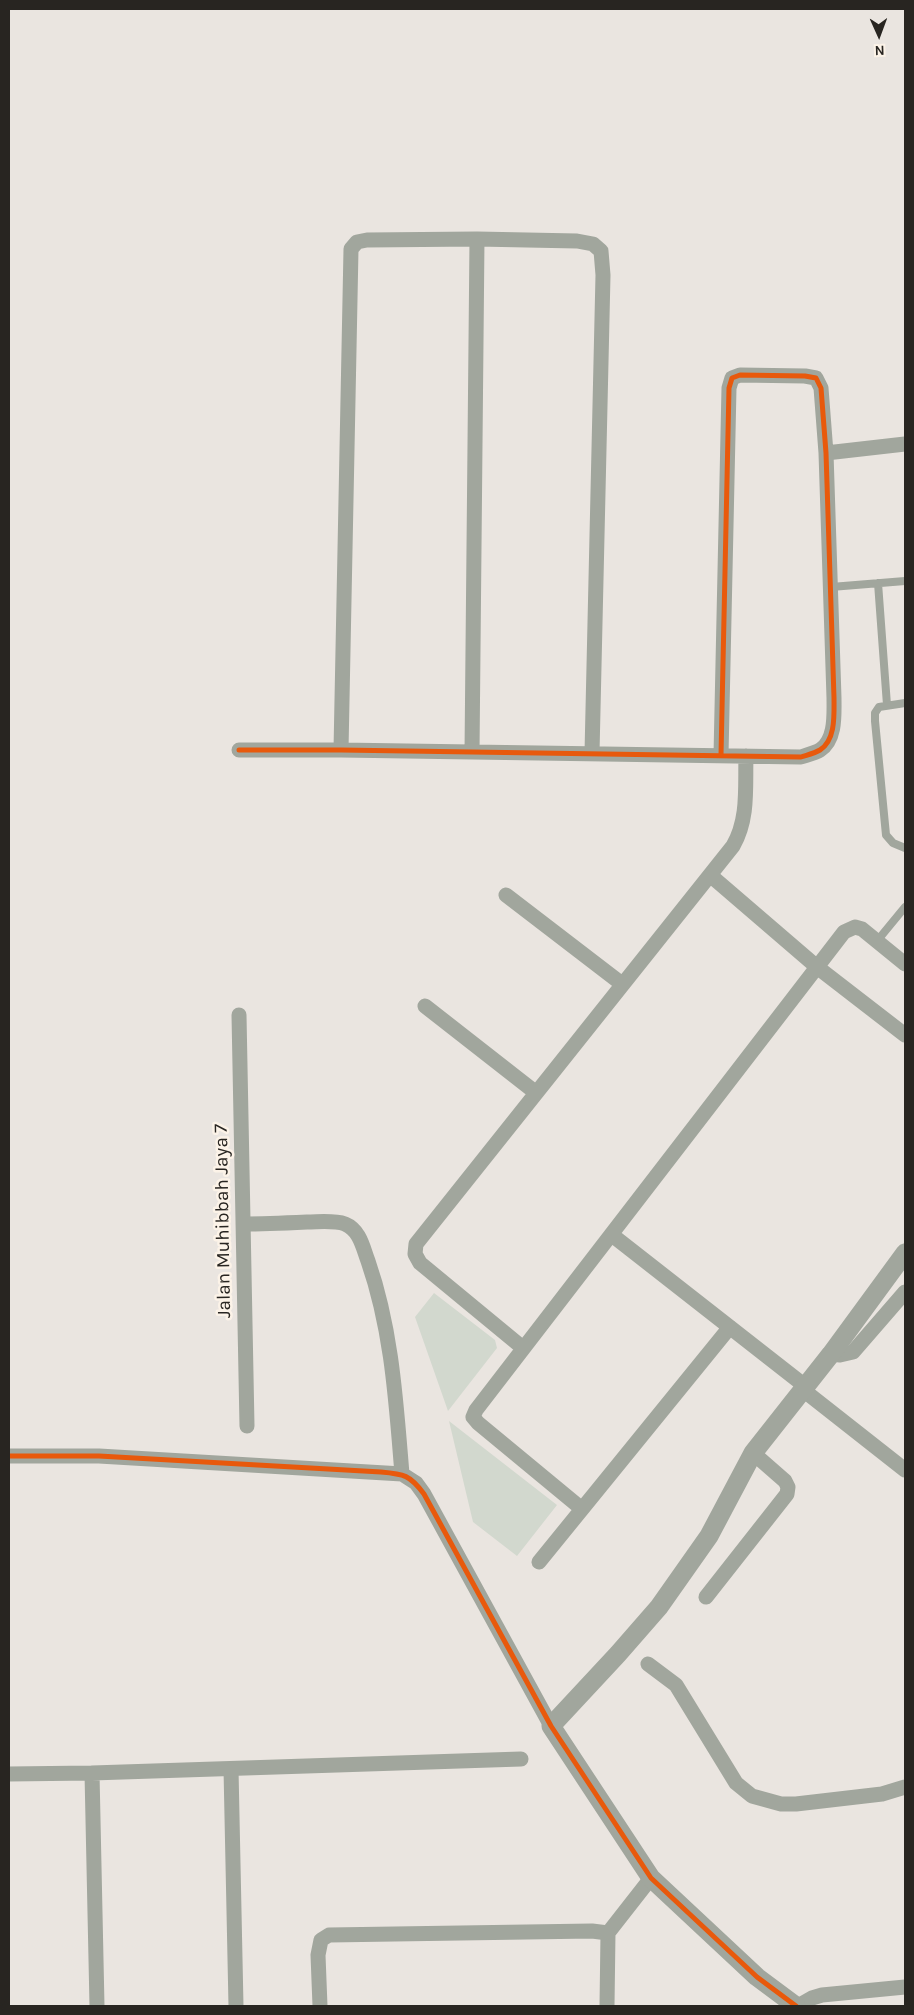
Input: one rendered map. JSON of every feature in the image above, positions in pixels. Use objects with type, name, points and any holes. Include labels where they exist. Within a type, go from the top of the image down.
[{"type":"street","points":[[341,750],[351,249],[356,242],[367,240],[477,239],[577,241],[593,244],[601,251],[603,285],[592,753]]},
{"type":"street","points":[[472,752],[477,239]]},
{"type":"street","points":[[239,750],[801,757],[821,750],[830,739],[834,698],[832,587],[826,453],[821,388],[816,378],[805,376],[740,375],[732,378],[729,388],[721,755]]},
{"type":"street","points":[[826,453],[905,444]]},
{"type":"street","points":[[523,1348],[420,1263],[415,1254],[416,1244],[733,846],[742,827],[746,756]]},
{"type":"street","points":[[710,875],[817,967],[905,1035]]},
{"type":"street","points":[[506,895],[622,984]]},
{"type":"street","points":[[582,1509],[478,1423],[474,1416],[476,1410],[844,932],[855,927],[862,929],[905,964]]},
{"type":"street","points":[[425,1006],[536,1092]]},
{"type":"street","name":"Jalan Muhibbah Jaya 7","points":[[239,1015],[246,1426]]},
{"type":"street","points":[[243,1224],[328,1222],[344,1223],[355,1229],[378,1289],[386,1324],[393,1368],[402,1474]]},
{"type":"street","points":[[612,1235],[730,1327],[905,1470]]},
{"type":"street","points":[[551,1726],[659,1607],[709,1536],[753,1453],[831,1354],[905,1253]]},
{"type":"street","points":[[831,1354],[840,1355],[853,1352],[905,1292]]},
{"type":"street","points":[[539,1562],[730,1327]]},
{"type":"street","points":[[706,1597],[787,1494],[788,1487],[785,1481],[753,1453]]},
{"type":"street","points":[[9,1456],[99,1456],[402,1474],[416,1483],[424,1494],[551,1726],[651,1878],[757,1978],[797,2006],[822,1995],[905,1987]]},
{"type":"street","points":[[648,1664],[676,1685],[736,1783],[752,1796],[781,1804],[796,1804],[882,1794],[905,1787]]},
{"type":"street","points":[[9,1774],[231,1769],[521,1759]]},
{"type":"street","points":[[231,1769],[236,2006]]},
{"type":"street","points":[[92,1773],[97,2006]]},
{"type":"street","points":[[607,2006],[608,1933],[651,1878]]},
{"type":"street","points":[[320,2006],[318,1955],[321,1940],[329,1935],[592,1931],[608,1933]]},
{"type":"lane","points":[[832,587],[905,581]]},
{"type":"lane","points":[[878,583],[887,704]]},
{"type":"lane","points":[[905,703],[887,704],[879,707],[875,713],[886,835],[893,843],[905,848]]},
{"type":"lane","points":[[877,941],[905,907]]},
{"type":"shaded area","points":[[434,1293],[495,1340],[497,1348],[448,1411],[415,1317]]},
{"type":"shaded area","points":[[449,1421],[557,1505],[517,1556],[473,1522]]},
{"type":"cycle path","points":[[239,750],[801,757],[820,750],[829,740],[833,726],[834,698],[826,453],[821,388],[816,378],[805,376],[740,375],[732,378],[729,388],[721,755]]},
{"type":"cycle path","points":[[9,1456],[99,1456],[381,1472],[401,1475],[410,1479],[424,1494],[551,1726],[651,1878],[757,1977],[796,2006]]}]
